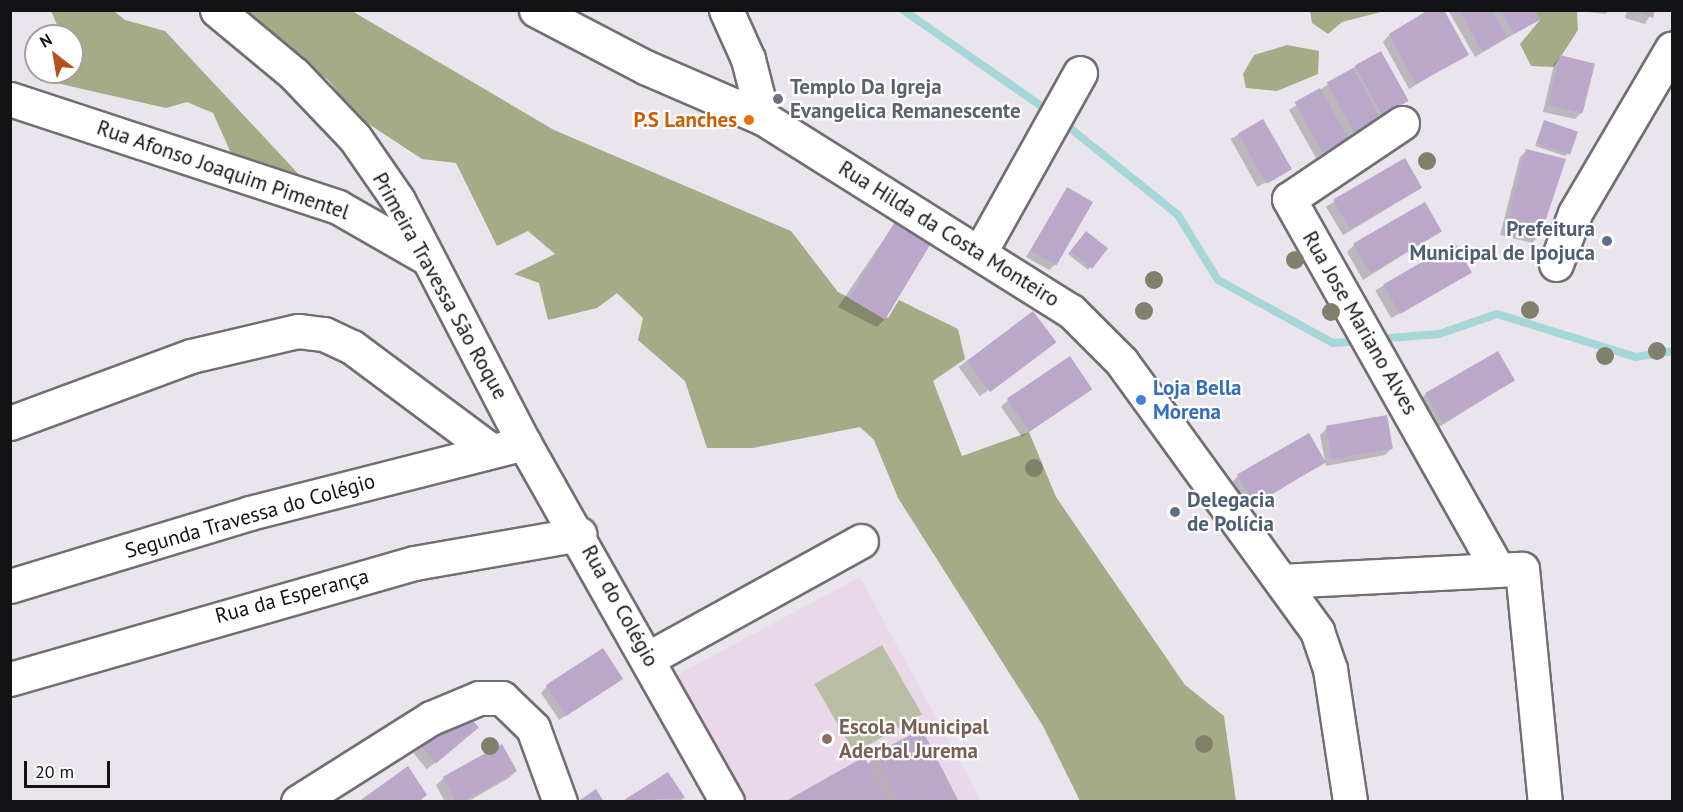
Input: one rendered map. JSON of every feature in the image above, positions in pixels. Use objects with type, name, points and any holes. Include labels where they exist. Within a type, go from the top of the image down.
[{"type":"street","name":"Primeira Travessa São Roque","points":[[217,10],[294,74],[354,138],[398,200],[524,443]]},
{"type":"street","name":"Rua Hilda da Costa Monteiro","points":[[536,10],[645,67],[763,118],[1064,305],[1120,361],[1317,631],[1330,669],[1350,801]]},
{"type":"street","points":[[726,10],[748,59],[763,118]]},
{"type":"street","points":[[1556,264],[1575,213],[1672,48]]},
{"type":"street","points":[[980,252],[1072,87]]},
{"type":"street","name":"Rua Afonso Joaquim Pimentel","points":[[10,99],[338,207],[428,259]]},
{"type":"street","name":"Rua Jose Mariano Alves","points":[[1402,123],[1289,199],[1381,357],[1509,568]]},
{"type":"street","points":[[10,423],[191,356],[298,331],[324,334],[352,347],[490,450],[524,443]]},
{"type":"street","name":"Rua do Colégio","points":[[524,443],[579,534],[728,801]]},
{"type":"street","name":"Segunda Travessa do Colégio","points":[[10,586],[250,513],[490,450]]},
{"type":"street","name":"Rua da Esperança","points":[[10,679],[404,565],[579,534]]},
{"type":"street","points":[[649,657],[861,541]]},
{"type":"street","points":[[1281,581],[1509,568],[1545,801]]},
{"type":"street","points":[[298,801],[431,718],[479,698],[502,698],[533,728],[560,801]]},
{"type":"shaded area","name":"Escola Municipal Aderbal Jurema","points":[[860,577],[981,801],[742,801],[673,677]]},
{"type":"green space","points":[[1310,10],[1385,11],[1342,22],[1328,34],[1312,23]]},
{"type":"green space","points":[[51,11],[114,11],[125,20],[165,31],[305,181],[231,153],[213,113],[187,102],[166,108],[60,84],[84,84],[84,24],[57,24]]},
{"type":"green space","points":[[229,11],[352,11],[554,130],[791,231],[838,292],[888,318],[899,300],[958,329],[965,359],[933,381],[962,456],[1029,432],[1056,497],[1185,685],[1224,716],[1236,801],[1080,801],[1043,726],[898,498],[874,440],[860,427],[753,448],[707,448],[685,381],[638,340],[643,318],[617,293],[597,308],[548,320],[539,283],[514,274],[555,254],[528,231],[497,246],[456,163],[422,159],[358,117],[328,80]]},
{"type":"green space","points":[[1534,11],[1577,11],[1578,30],[1554,67],[1531,66],[1520,44],[1540,20]]},
{"type":"green space","points":[[1287,45],[1319,51],[1318,74],[1277,91],[1246,88],[1243,74],[1254,55]]},
{"type":"green space","points":[[882,645],[922,714],[854,753],[814,684]]},
{"type":"building","points":[[1428,10],[1444,10],[1469,55],[1416,84],[1389,34]]},
{"type":"building","points":[[1459,10],[1492,10],[1507,37],[1482,51]]},
{"type":"building","points":[[1501,10],[1534,10],[1540,20],[1514,34]]},
{"type":"building","points":[[1631,10],[1655,10],[1653,18]]},
{"type":"building","points":[[1381,51],[1409,101],[1382,115],[1355,66]]},
{"type":"building","points":[[1560,55],[1595,64],[1583,113],[1548,104]]},
{"type":"building","points":[[1353,68],[1381,119],[1355,133],[1327,83]]},
{"type":"building","points":[[1320,88],[1348,139],[1323,153],[1295,102]]},
{"type":"building","points":[[1263,119],[1292,169],[1267,184],[1238,134]]},
{"type":"building","points":[[1544,120],[1578,132],[1570,154],[1536,143]]},
{"type":"building","points":[[1526,149],[1566,159],[1540,237],[1506,228]]},
{"type":"building","points":[[1405,158],[1422,187],[1350,229],[1333,200]]},
{"type":"building","points":[[1067,187],[1093,202],[1056,265],[1030,250]]},
{"type":"building","points":[[1425,202],[1442,231],[1370,273],[1353,244]]},
{"type":"building","points":[[899,215],[935,237],[885,320],[849,298]]},
{"type":"building","points":[[1086,231],[1108,248],[1092,269],[1070,251]]},
{"type":"building","points":[[1455,243],[1472,272],[1400,314],[1383,284]]},
{"type":"building","points":[[1033,311],[1056,342],[990,392],[967,361]]},
{"type":"building","points":[[1498,351],[1515,380],[1442,422],[1425,393]]},
{"type":"building","points":[[1070,356],[1092,389],[1029,432],[1007,398]]},
{"type":"building","points":[[1387,415],[1393,448],[1332,459],[1326,426]]},
{"type":"building","points":[[1309,433],[1326,462],[1254,504],[1237,474]]},
{"type":"building","points":[[603,648],[623,679],[566,716],[546,685]]},
{"type":"building","points":[[464,710],[479,728],[436,764],[421,746]]},
{"type":"building","points":[[922,729],[959,802],[901,802],[876,753]]},
{"type":"building","points":[[502,744],[517,771],[461,802],[456,802],[443,777]]},
{"type":"building","points":[[864,757],[887,799],[884,802],[784,802]]},
{"type":"building","points":[[408,766],[427,795],[418,802],[358,802]]},
{"type":"building","points":[[668,772],[685,798],[621,802]]},
{"type":"building","points":[[596,789],[604,802],[577,802]]},
{"type":"waterway","points":[[903,10],[1050,112]]},
{"type":"waterway","points":[[1060,120],[1178,215],[1218,280],[1333,343],[1361,341]]},
{"type":"waterway","points":[[1376,339],[1439,334],[1497,314],[1636,357],[1672,351]]},
{"type":"place","name":"Templo Da Igreja Evangelica Remanescente","points":[[778,99]]},
{"type":"place","name":"P.S Lanches","points":[[749,120]]},
{"type":"place","name":"Prefeitura Municipal de Ipojuca","points":[[1607,241]]},
{"type":"place","name":"Loja Bella Morena","points":[[1141,400]]},
{"type":"place","name":"Delegacia de Polícia","points":[[1175,512]]},
{"type":"place","name":"Escola Municipal Aderbal Jurema","points":[[827,739]]}]
